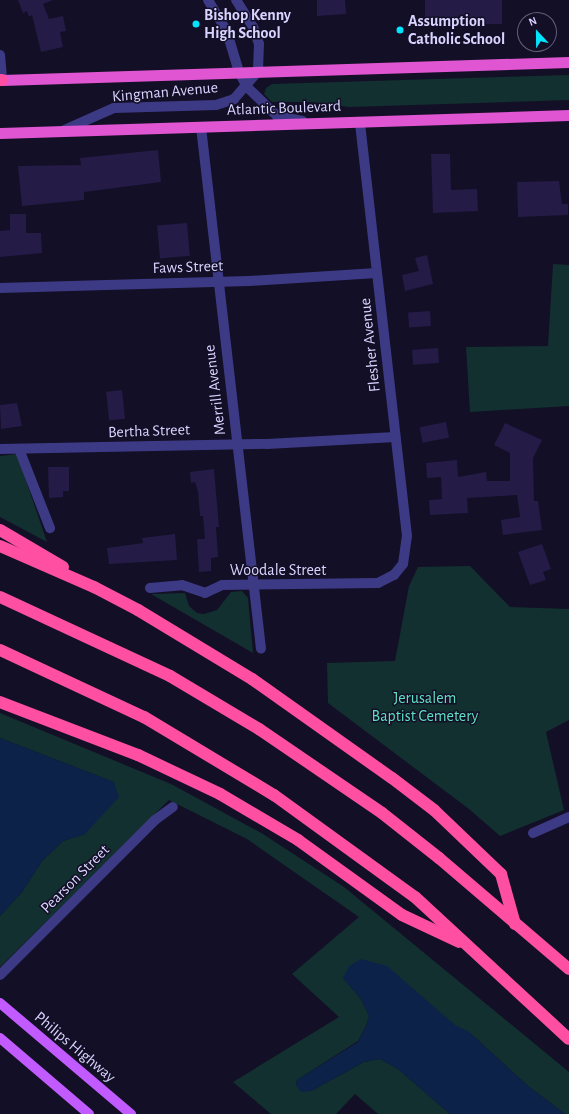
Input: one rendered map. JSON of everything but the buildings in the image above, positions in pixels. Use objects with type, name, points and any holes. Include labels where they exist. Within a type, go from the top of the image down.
[{"type":"highway","points":[[1,80],[569,62]]},
{"type":"highway","name":"Atlantic Boulevard","points":[[0,133],[569,115]]},
{"type":"highway","points":[[0,530],[27,544],[94,587]]},
{"type":"highway","points":[[0,546],[94,587],[138,610],[252,679],[434,810],[501,874],[515,924]]},
{"type":"highway","points":[[0,597],[170,676],[260,729],[382,813],[439,858],[569,969]]},
{"type":"highway","points":[[0,650],[144,717],[274,794],[415,897],[569,1039]]},
{"type":"highway","points":[[0,702],[138,755],[220,794],[298,840],[402,915],[473,949]]},
{"type":"main road","name":"Philips Highway","points":[[0,1003],[131,1114]]},
{"type":"main road","points":[[0,1038],[89,1114]]},
{"type":"street","name":"Kingman Avenue","points":[[208,0],[227,32],[239,72],[247,87],[277,116],[313,123]]},
{"type":"street","points":[[236,0],[253,27],[258,44],[258,71]]},
{"type":"street","points":[[0,55],[1,80]]},
{"type":"street","name":"Kingman Avenue","points":[[60,131],[114,108],[216,105],[234,99],[247,87],[258,71]]},
{"type":"street","name":"Flesher Avenue","points":[[360,122],[407,536],[402,564]]},
{"type":"street","name":"Merrill Avenue","points":[[201,127],[261,648]]},
{"type":"street","name":"Faws Street","points":[[0,288],[218,281],[377,273]]},
{"type":"street","name":"Bertha Street","points":[[0,449],[237,444],[395,437]]},
{"type":"street","points":[[19,449],[50,528]]},
{"type":"street","name":"Woodale Street","points":[[150,588],[182,585],[204,593],[222,585],[378,583],[394,575],[402,564]]},
{"type":"street","name":"Pearson Street","points":[[0,975],[155,820],[173,807]]},
{"type":"street","points":[[534,833],[569,817]]},
{"type":"green space","points":[[569,75],[569,100],[349,107],[313,102],[272,102],[264,94],[266,88],[272,84]]},
{"type":"green space","points":[[553,264],[569,265],[569,406],[470,412],[466,347],[548,346]]},
{"type":"green space","points":[[17,454],[47,542],[0,517],[0,456]]},
{"type":"green space","name":"Jerusalem Baptist Cemetery","points":[[470,566],[510,607],[569,609],[569,720],[546,732],[564,810],[500,836],[469,809],[328,703],[327,663],[395,661],[409,586],[418,567]]},
{"type":"green space","points":[[242,591],[248,598],[253,653],[151,594],[185,593],[189,606],[197,613],[204,614],[217,610],[231,592]]},
{"type":"green space","points":[[0,713],[171,784],[263,834],[344,887],[569,1072],[569,1114],[565,1114],[528,1086],[469,1032],[343,978],[361,999],[369,1016],[366,1026],[358,1041],[297,1080],[296,1085],[311,1091],[364,1062],[380,1059],[398,1069],[450,1114],[378,1114],[355,1094],[336,1114],[271,1114],[233,1082],[339,1017],[292,974],[359,917],[247,839],[169,800],[0,967],[0,916],[22,892],[42,861],[63,841],[85,834],[114,782],[0,738]]},
{"type":"water","points":[[0,738],[114,782],[119,797],[85,834],[63,841],[42,861],[22,892],[0,916]]},
{"type":"water","points":[[361,959],[387,966],[455,1025],[469,1032],[528,1086],[565,1114],[450,1114],[398,1069],[380,1059],[364,1062],[311,1091],[301,1092],[296,1085],[297,1080],[358,1042],[366,1026],[369,1016],[361,999],[343,978],[349,966]]},
{"type":"place","name":"Bishop Kenny High School","points":[[196,24]]},
{"type":"place","name":"Assumption Catholic School","points":[[400,30]]}]
